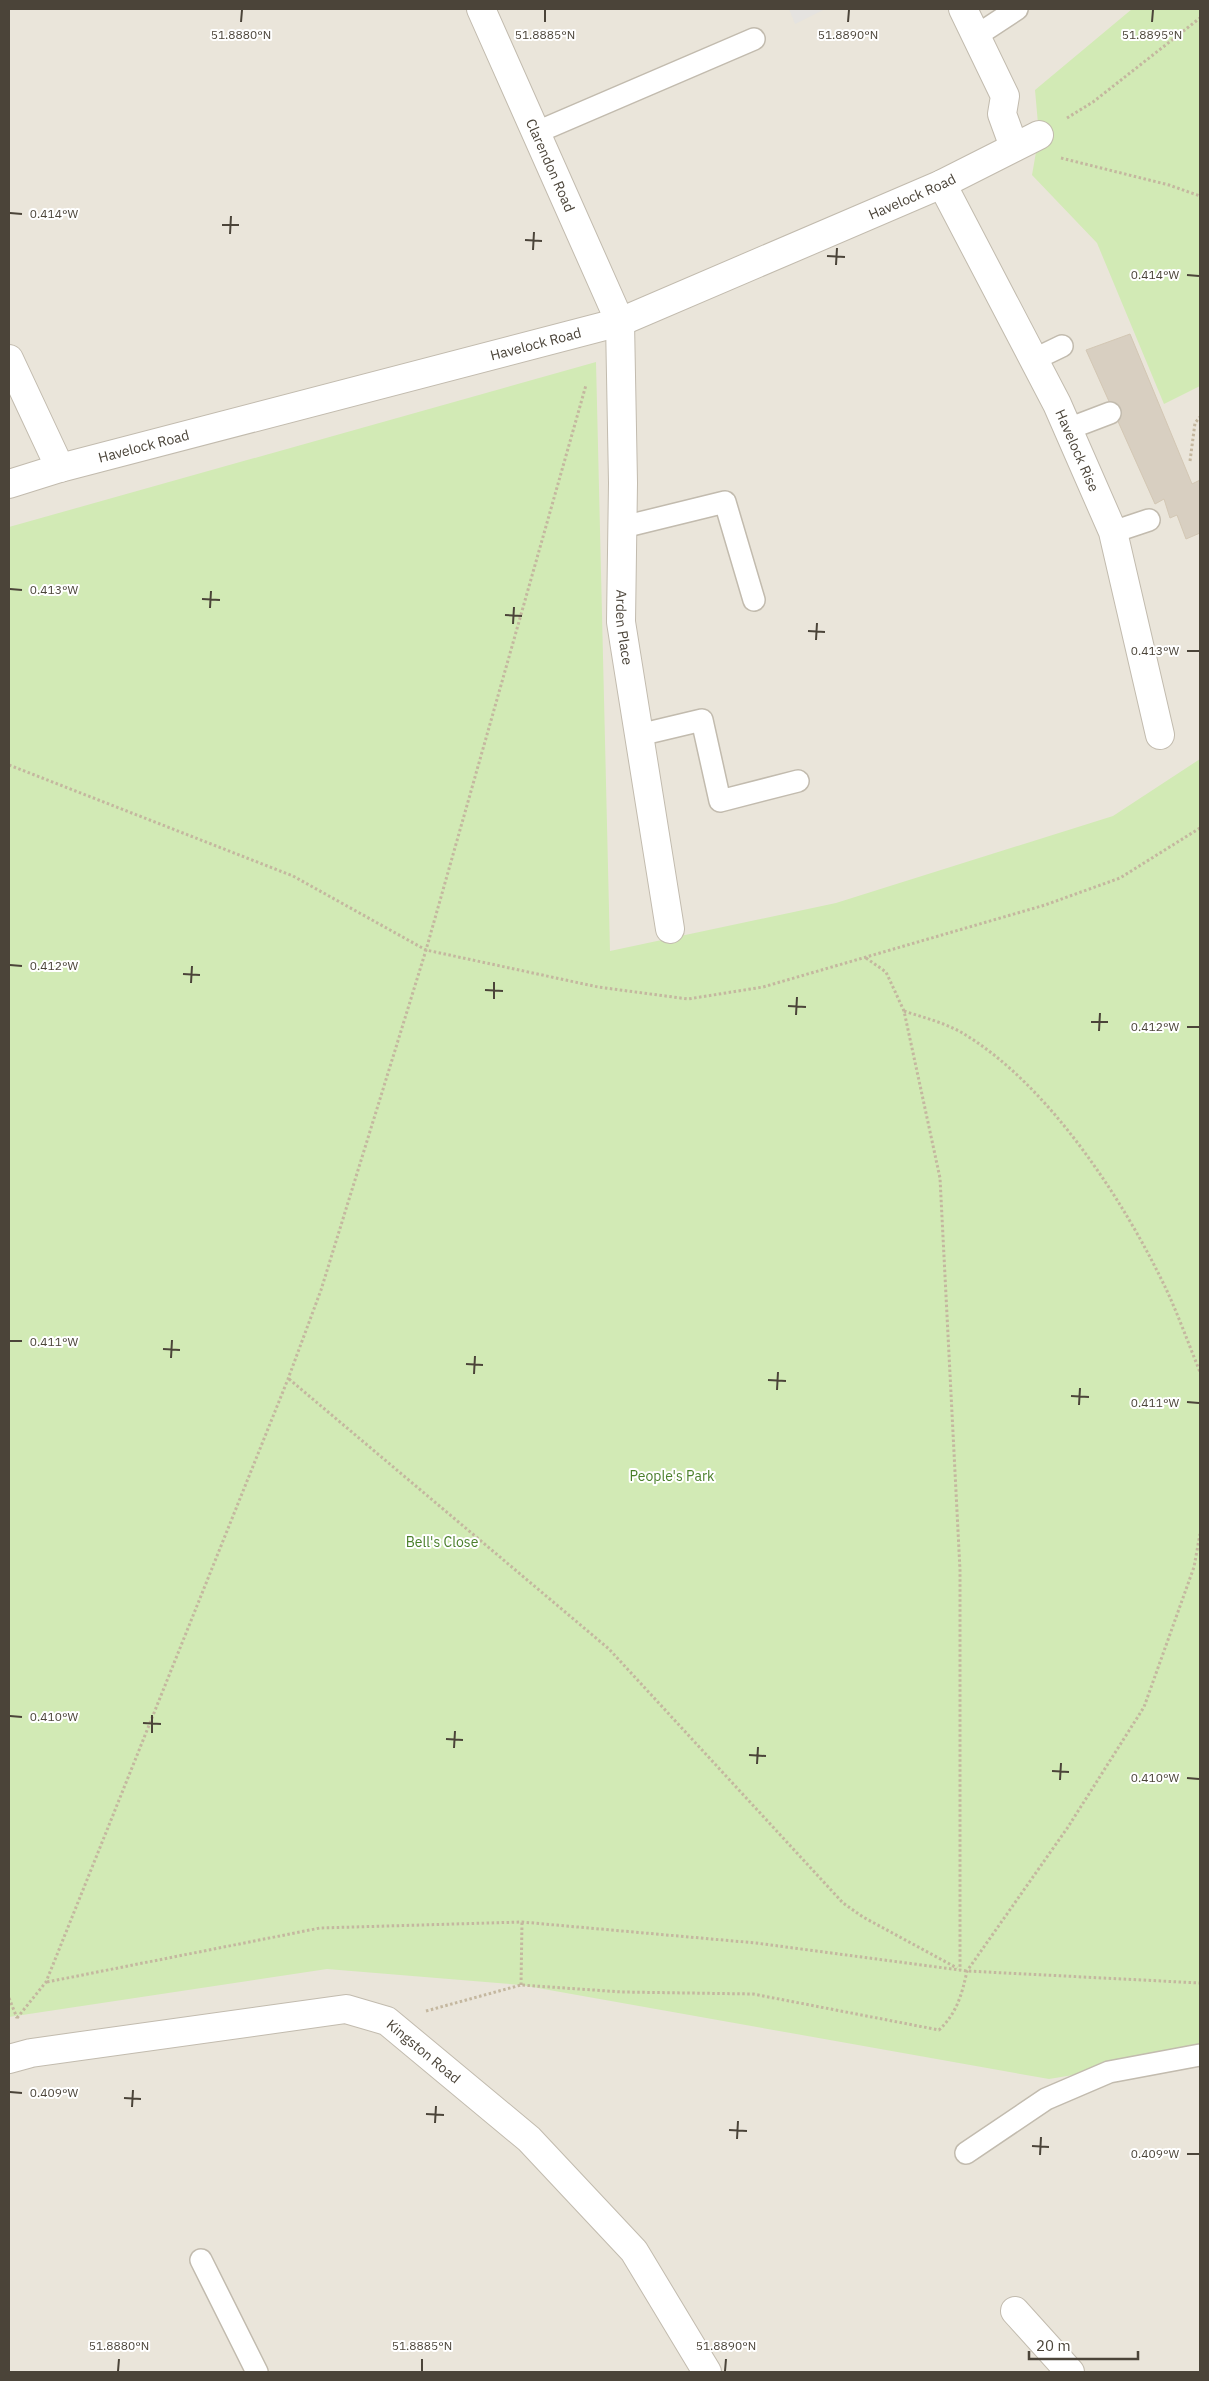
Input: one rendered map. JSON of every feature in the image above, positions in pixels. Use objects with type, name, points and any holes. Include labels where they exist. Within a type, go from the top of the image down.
[{"type":"street","name":"Clarendon Road","points":[[480,9],[620,322]]},
{"type":"street","points":[[963,9],[1005,96],[1002,114],[1014,147]]},
{"type":"street","name":"Havelock Road","points":[[9,484],[60,468],[620,322],[942,184],[1039,135]]},
{"type":"street","name":"Havelock Rise","points":[[942,184],[1068,429],[1113,532],[1160,735]]},
{"type":"street","name":"Arden Place","points":[[620,322],[623,527],[621,622],[670,929]]},
{"type":"street","points":[[9,359],[60,468]]},
{"type":"street","name":"Kingston Road","points":[[9,2059],[32,2053],[346,2009],[387,2021],[528,2139],[634,2251],[707,2372]]},
{"type":"street","points":[[1015,2311],[1070,2372]]},
{"type":"lane","points":[[976,36],[1017,9]]},
{"type":"lane","points":[[535,134],[754,39]]},
{"type":"lane","points":[[1034,360],[1062,346]]},
{"type":"lane","points":[[1068,429],[1110,413]]},
{"type":"lane","points":[[623,527],[726,502],[754,600]]},
{"type":"lane","points":[[1113,532],[1149,520]]},
{"type":"lane","points":[[639,735],[702,720],[720,801],[798,782]]},
{"type":"lane","points":[[966,2153],[1046,2099],[1110,2072],[1200,2055]]},
{"type":"lane","points":[[201,2260],[257,2372]]},
{"type":"path","points":[[1039,135],[1092,102],[1200,18]]},
{"type":"path","points":[[1014,147],[1169,185],[1200,196]]},
{"type":"path","points":[[17,2018],[46,1982],[288,1378],[321,1290],[426,950],[588,380]]},
{"type":"path","points":[[1190,461],[1195,423],[1200,417]]},
{"type":"path","points":[[9,766],[293,876],[426,950],[598,987],[688,999],[763,987],[1045,905],[1120,878],[1200,828]]},
{"type":"path","points":[[866,958],[886,972],[904,1011],[941,1188],[960,1570],[960,1970]]},
{"type":"path","points":[[904,1011],[943,1023],[964,1034],[1000,1058],[1059,1121],[1097,1171],[1142,1242],[1167,1292],[1200,1372]]},
{"type":"path","points":[[288,1378],[609,1649],[843,1903],[863,1917],[960,1970]]},
{"type":"path","points":[[387,2021],[521,1986],[622,1992],[754,1994],[939,2030],[951,2018],[962,1995],[967,1970],[1068,1827],[1144,1707],[1194,1567],[1200,1534]]},
{"type":"path","points":[[46,1982],[320,1928],[522,1922],[756,1942],[960,1970],[1200,1983]]},
{"type":"path","points":[[521,1986],[522,1922]]},
{"type":"shaded area","points":[[9,9],[1200,9],[1200,2372],[9,2372]]},
{"type":"shaded area","points":[[789,9],[825,9],[795,24]]},
{"type":"green space","points":[[1132,9],[1200,9],[1200,386],[1164,404],[1097,243],[1032,175],[1039,135],[1035,90]]},
{"type":"green space","name":"People's Park","points":[[596,362],[610,951],[836,903],[1113,816],[1200,759],[1200,2054],[1049,2079],[521,1985],[327,1969],[9,2017],[9,527]]},
{"type":"building","points":[[1130,334],[1192,484],[1200,480],[1200,533],[1186,539],[1177,515],[1170,518],[1164,499],[1155,504],[1086,350]]},
{"type":"park label","name":"Bell's Close","points":[[442,1542]]}]
